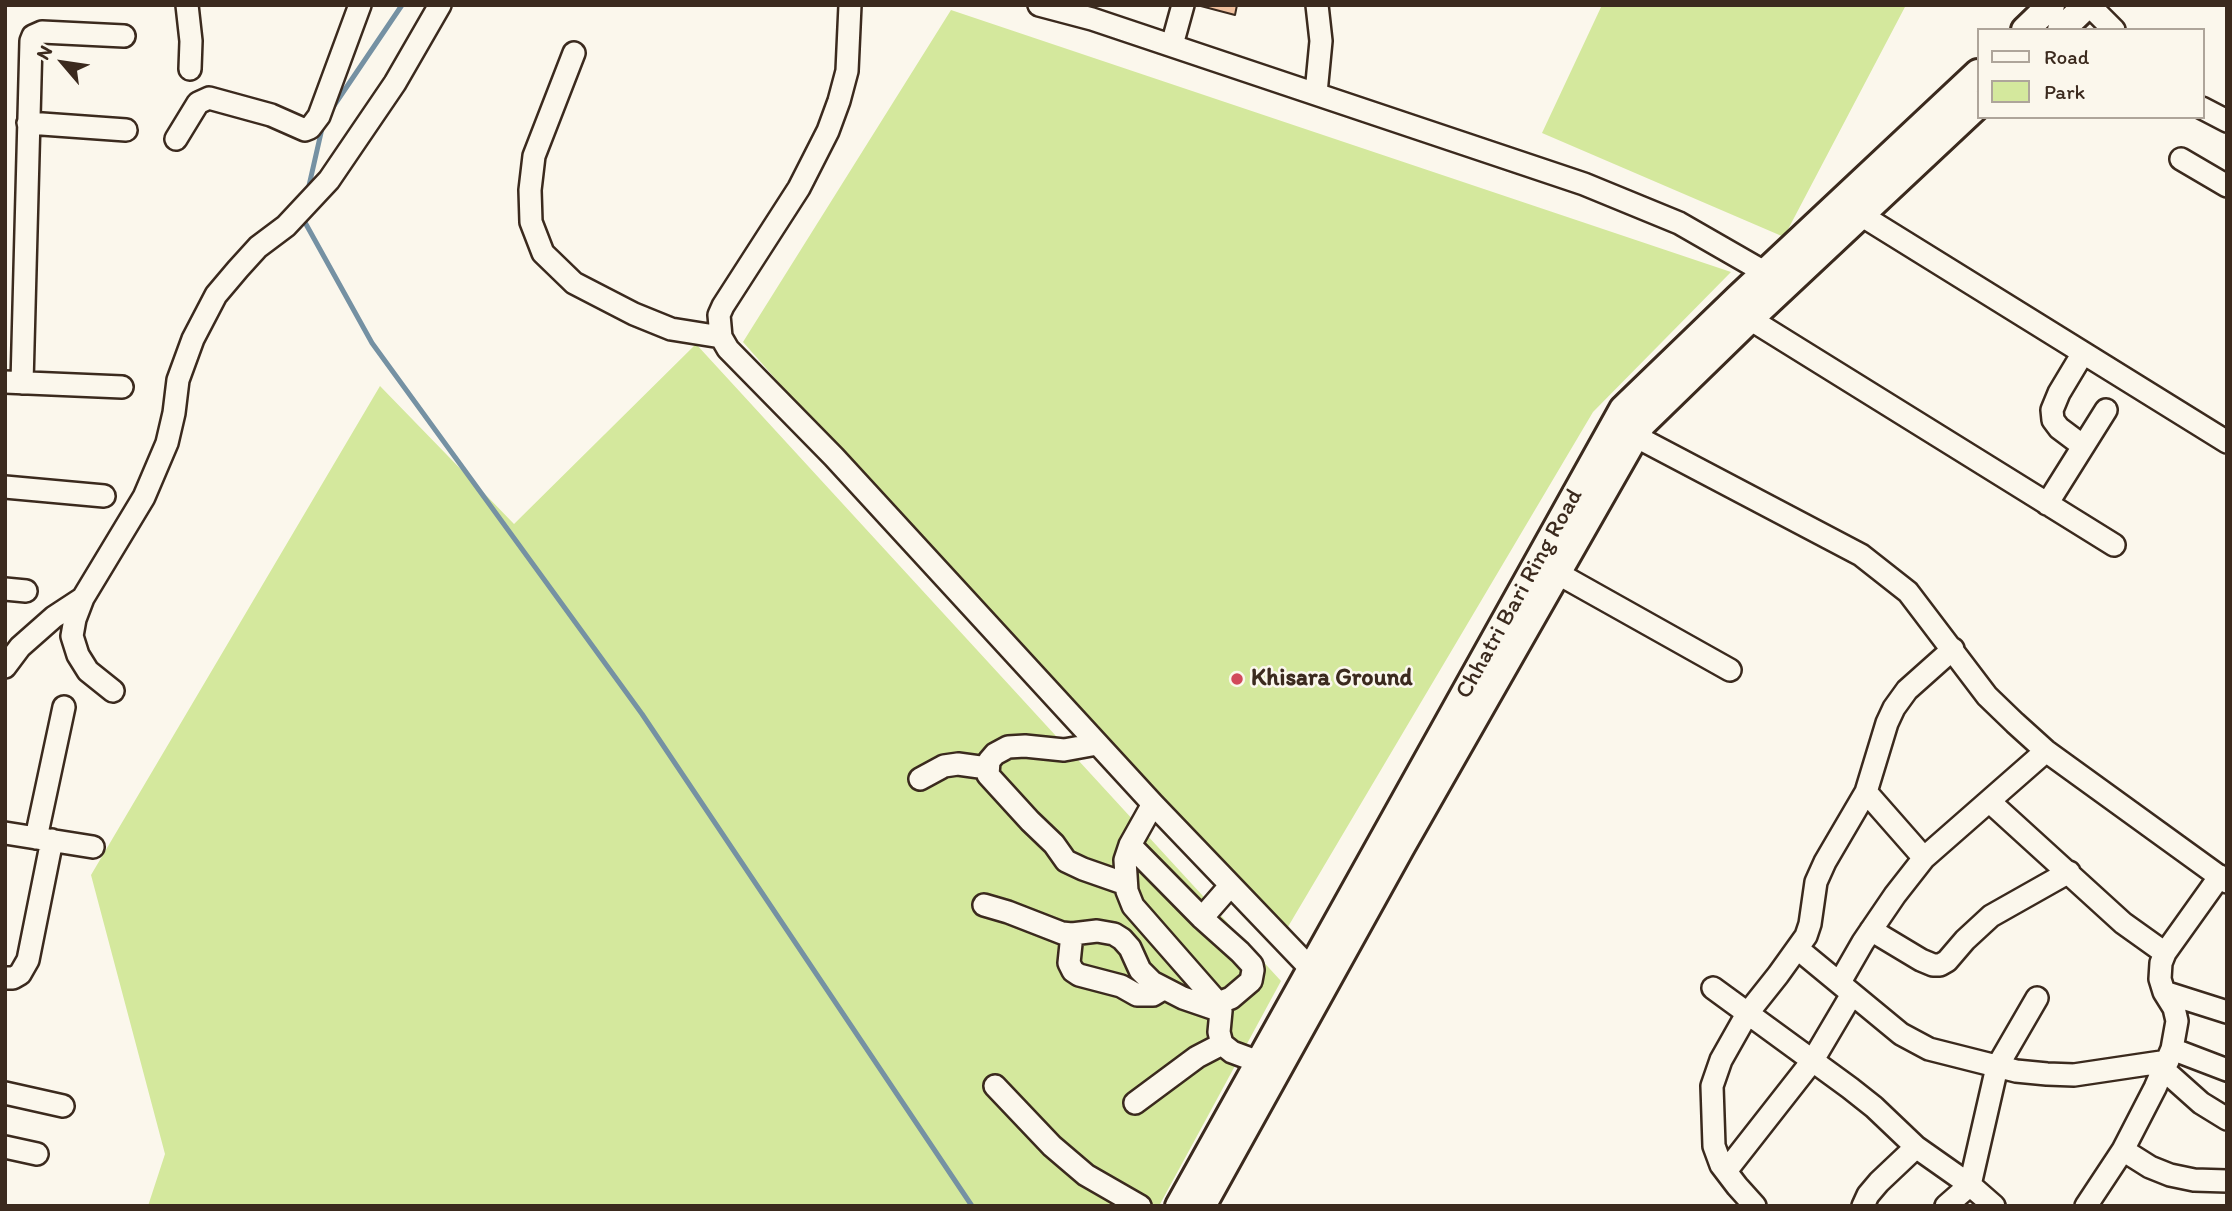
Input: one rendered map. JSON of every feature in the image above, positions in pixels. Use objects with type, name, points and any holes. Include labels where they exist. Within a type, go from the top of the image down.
[{"type":"main road","points":[[2027,28],[2051,5]]},
{"type":"main road","points":[[2063,28],[2088,5]]},
{"type":"main road","name":"Chhatri Bari Ring Road","points":[[1179,1206],[1623,409],[1976,75]]},
{"type":"main road","name":"Chhatri Bari Ring Road","points":[[1202,1206],[1401,847],[1642,424],[1976,107]]},
{"type":"street","points":[[187,5],[191,41],[190,69]]},
{"type":"street","points":[[176,139],[198,103],[209,98],[271,115],[304,130],[310,128],[319,116],[360,5]]},
{"type":"street","points":[[113,691],[88,671],[78,655],[72,636],[75,619],[83,598],[144,496],[167,443],[178,380],[192,339],[216,295],[258,247],[286,226],[329,180],[395,83],[440,5]]},
{"type":"street","points":[[850,5],[847,71],[828,131],[799,188],[723,306],[719,315],[722,337],[728,349],[834,457],[1097,744],[1311,969]]},
{"type":"street","points":[[1039,5],[1092,19],[1584,184],[1679,223],[1766,273]]},
{"type":"street","points":[[1171,45],[1183,5]]},
{"type":"street","points":[[1315,93],[1321,41],[1317,5]]},
{"type":"street","points":[[2088,5],[2112,28]]},
{"type":"street","points":[[122,387],[14,382],[16,200],[28,123],[30,46],[33,36],[42,32],[124,36]]},
{"type":"street","points":[[575,53],[534,156],[530,190],[531,222],[543,253],[574,283],[634,314],[671,329],[722,337]]},
{"type":"street","points":[[2204,109],[2227,121]]},
{"type":"street","points":[[28,123],[126,130]]},
{"type":"street","points":[[2181,159],[2227,186]]},
{"type":"street","points":[[1861,215],[2227,442]]},
{"type":"street","points":[[1750,319],[2113,545]]},
{"type":"street","points":[[2083,353],[2052,410],[2053,420],[2059,428],[2083,446]]},
{"type":"street","points":[[2047,504],[2106,410]]},
{"type":"street","points":[[1635,436],[1861,555],[1908,592],[1987,696],[2046,751],[2223,879],[2165,953],[2159,972],[2164,992],[2174,1008],[2177,1021],[2168,1060],[2123,1150],[2086,1206]]},
{"type":"street","points":[[5,487],[104,496]]},
{"type":"street","points":[[1557,573],[1730,670]]},
{"type":"street","points":[[5,667],[20,648],[54,617],[83,598]]},
{"type":"street","points":[[1755,1206],[1726,1171],[1714,1146],[1712,1086],[1721,1060],[1747,1014],[1806,936],[1816,882],[1866,792],[1886,723],[1894,708],[1907,690],[1953,649]]},
{"type":"street","points":[[5,978],[20,974],[28,961],[64,706]]},
{"type":"street","points":[[1097,744],[1064,750],[1008,747],[995,754],[987,768],[992,780],[1054,844],[1066,861],[1126,884]]},
{"type":"street","points":[[1726,1171],[1813,1060],[1871,930],[1895,895],[1924,858],[2046,751]]},
{"type":"street","points":[[920,779],[944,766],[958,764],[987,768]]},
{"type":"street","points":[[1866,792],[1924,858]]},
{"type":"street","points":[[1989,802],[2123,923],[2165,953]]},
{"type":"street","points":[[1153,804],[1130,845],[1125,860],[1126,884],[1133,906],[1219,1007],[1222,1044],[1232,1052],[1259,1062]]},
{"type":"street","points":[[5,833],[93,847]]},
{"type":"street","points":[[1130,845],[1252,965],[1251,981],[1219,1007]]},
{"type":"street","points":[[1871,930],[1921,960],[1940,965],[1991,916],[2069,873]]},
{"type":"street","points":[[1202,918],[1230,886]]},
{"type":"street","points":[[984,905],[1052,930],[1072,934],[1097,931],[1114,934],[1130,948],[1140,970],[1152,982],[1163,989],[1219,1007]]},
{"type":"street","points":[[1072,934],[1069,963],[1079,975],[1121,986],[1137,995],[1153,995],[1163,989]]},
{"type":"street","points":[[1798,949],[1901,1034],[1929,1049],[1997,1067],[2037,1073],[2074,1074],[2168,1060],[2227,1070]]},
{"type":"street","points":[[1713,988],[1874,1107],[1916,1147],[1970,1185],[1994,1206]]},
{"type":"street","points":[[2164,992],[2227,1012]]},
{"type":"street","points":[[1946,1206],[1970,1185],[1997,1067],[2037,998]]},
{"type":"street","points":[[1135,1104],[1196,1057],[1222,1044]]},
{"type":"street","points":[[2168,1060],[2201,1103],[2227,1119]]},
{"type":"street","points":[[995,1087],[1052,1146],[1086,1175],[1140,1206]]},
{"type":"street","points":[[5,1093],[63,1106]]},
{"type":"street","points":[[1863,1206],[1879,1182],[1916,1147]]},
{"type":"street","points":[[6,1149],[37,1154]]},
{"type":"street","points":[[2123,1150],[2150,1167],[2170,1175],[2194,1180],[2227,1181]]},
{"type":"green space","points":[[1602,5],[1906,5],[1784,237],[1542,133]]},
{"type":"green space","name":"Khisara Ground","points":[[951,10],[1731,272],[1593,412],[1276,947],[743,342]]},
{"type":"green space","points":[[696,344],[1281,981],[1159,1206],[148,1206],[165,1154],[91,875],[380,386],[514,524]]},
{"type":"building","points":[[1197,5],[1237,5],[1235,15]]},
{"type":"waterway","points":[[329,113],[402,5]]},
{"type":"waterway","points":[[308,190],[323,124]]},
{"type":"waterway","points":[[302,217],[372,343],[642,714],[972,1206]]},
{"type":"place","name":"Khisara Ground","points":[[1237,679]]}]
